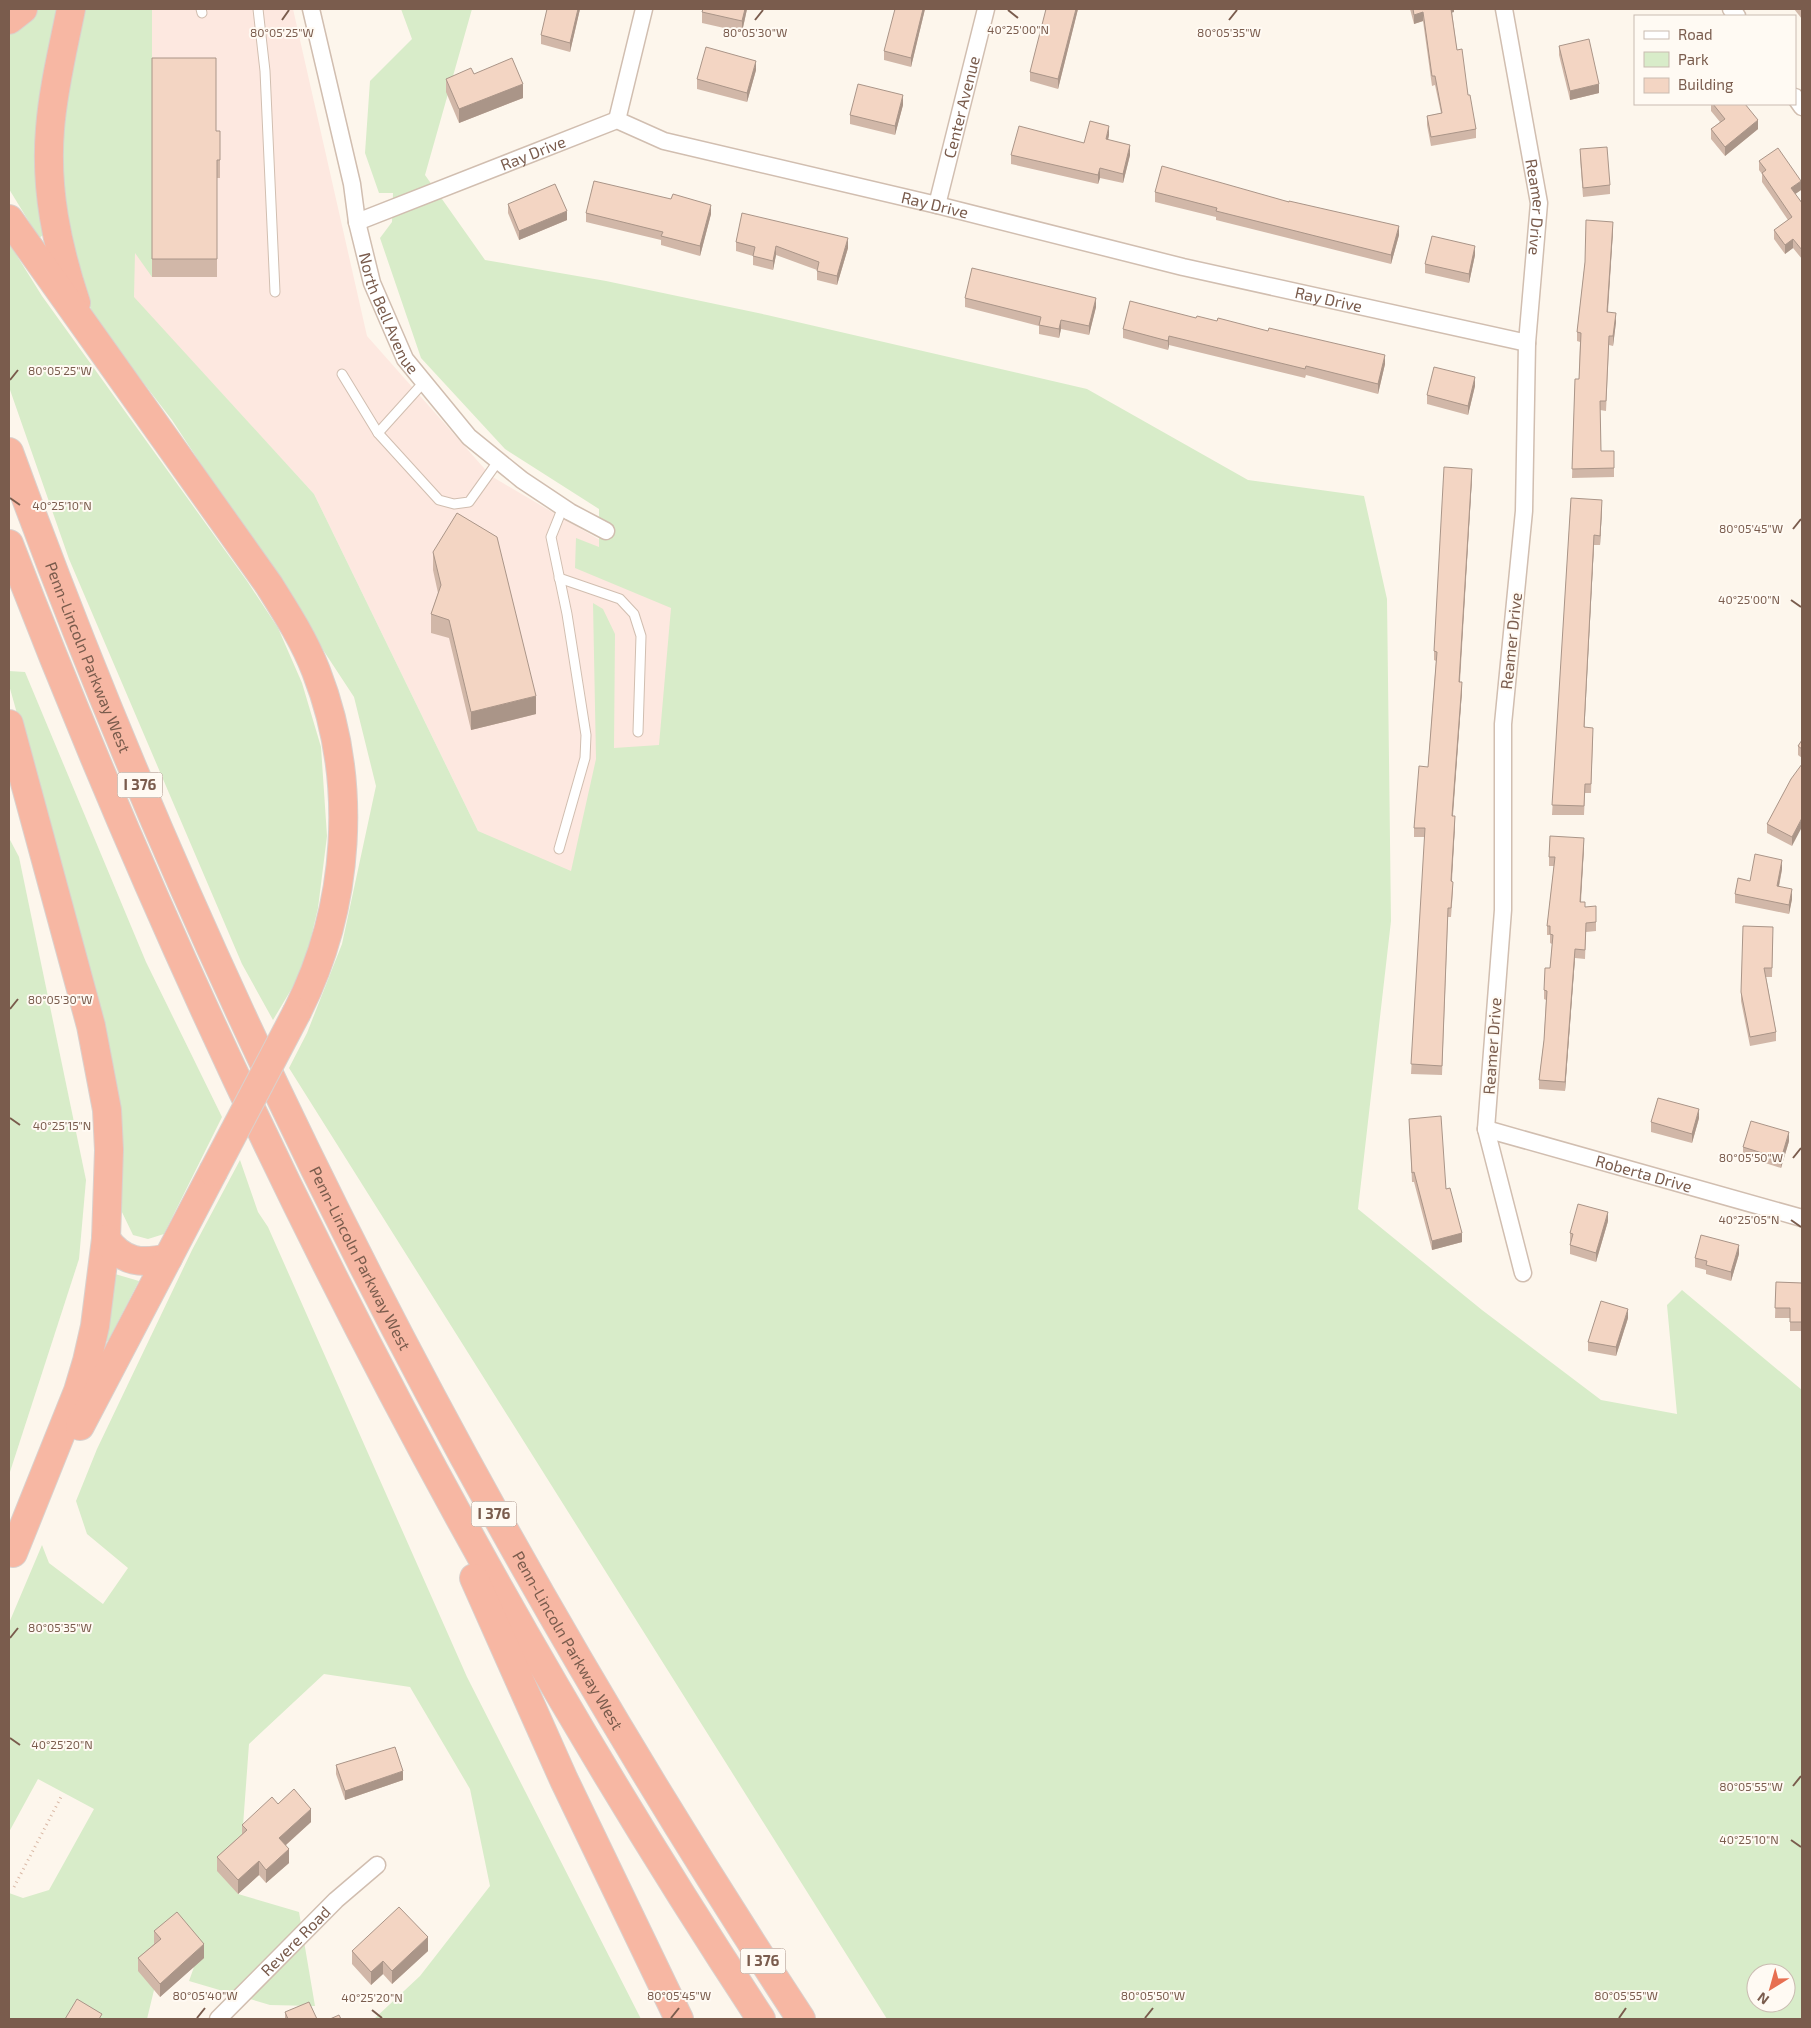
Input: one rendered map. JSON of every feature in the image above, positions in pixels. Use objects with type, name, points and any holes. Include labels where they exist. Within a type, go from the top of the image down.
[{"type":"highway","points":[[9,20],[23,9]]},
{"type":"highway","points":[[71,9],[54,97],[50,128],[49,165],[58,243],[83,325]]},
{"type":"highway","points":[[9,219],[269,585],[303,642],[326,703],[340,770],[343,841],[337,894],[329,931],[309,988],[168,1258],[11,1551]]},
{"type":"highway","name":"Penn-Lincoln Parkway West","points":[[9,452],[84,650],[143,794],[206,940],[344,1230],[420,1378],[563,1636],[725,1902],[801,2019]]},
{"type":"highway","name":"Penn-Lincoln Parkway West","points":[[9,544],[106,789],[177,953],[242,1094],[383,1376],[534,1653],[696,1920],[761,2019]]},
{"type":"highway","points":[[9,724],[81,982],[101,1071],[109,1150],[106,1239],[95,1326],[87,1361],[78,1391],[11,1551]]},
{"type":"highway","points":[[106,1239],[119,1254],[134,1261],[151,1262],[168,1258]]},
{"type":"highway","points":[[383,1376],[564,1780],[679,2019]]},
{"type":"street","name":"North Bell Avenue","points":[[311,9],[352,184],[357,222],[372,283],[405,358],[469,436],[522,480],[563,507],[606,531]]},
{"type":"street","points":[[617,120],[644,9]]},
{"type":"street","name":"Center Avenue","points":[[937,205],[986,9]]},
{"type":"street","name":"Reamer Drive","points":[[1504,9],[1539,203],[1527,343],[1524,511],[1503,724],[1503,910],[1486,1129],[1523,1273]]},
{"type":"street","name":"Ray Drive","points":[[357,222],[617,120],[664,140],[937,205],[1183,267],[1527,343]]},
{"type":"street","name":"Roberta Drive","points":[[1486,1129],[1802,1218]]},
{"type":"street","name":"Revere Road","points":[[218,2019],[336,1900],[377,1865]]},
{"type":"lane","points":[[258,9],[265,71],[275,292]]},
{"type":"lane","points":[[342,374],[378,433],[440,500],[454,504],[469,502],[499,460]]},
{"type":"lane","points":[[378,433],[424,382]]},
{"type":"lane","points":[[559,849],[584,758],[586,735],[551,537],[563,507]]},
{"type":"lane","points":[[559,578],[620,599],[634,614],[641,636],[638,732]]},
{"type":"path","points":[[14,1888],[61,1797]]},
{"type":"shaded area","points":[[139,9],[293,9],[367,336],[491,476],[639,563],[714,611],[673,943],[478,831],[314,494],[133,297]]},
{"type":"green space","points":[[35,9],[60,11],[46,233],[39,238],[9,189],[9,34]]},
{"type":"green space","points":[[78,9],[152,9],[152,277],[135,253],[134,297],[314,494],[478,831],[571,871],[596,759],[593,603],[603,609],[615,634],[614,748],[659,745],[671,608],[575,568],[576,538],[599,547],[599,509],[505,449],[421,358],[380,238],[392,222],[393,193],[379,193],[365,153],[370,81],[412,39],[401,9],[472,9],[425,175],[485,260],[606,281],[767,315],[1087,389],[1248,480],[1364,496],[1387,599],[1391,921],[1358,1209],[1482,1310],[1601,1400],[1677,1414],[1667,1305],[1682,1290],[1802,1390],[1802,2019],[887,2019],[289,1068],[307,1033],[342,944],[376,786],[354,697],[172,420],[96,321],[79,280],[61,184],[60,103]]},
{"type":"green space","points":[[9,243],[42,296],[247,581],[278,628],[302,683],[321,747],[327,836],[318,908],[304,968],[273,1020],[242,964],[69,559],[9,387]]},
{"type":"green space","points":[[9,671],[25,672],[146,962],[222,1117],[164,1234],[148,1239],[133,1235],[120,1208],[78,931],[9,685]]},
{"type":"green space","points":[[9,838],[19,857],[86,1180],[79,1259],[9,1475]]},
{"type":"green space","points":[[240,1160],[258,1212],[268,1227],[467,1677],[641,2019],[374,2019],[420,1976],[490,1886],[470,1789],[410,1687],[324,1674],[249,1744],[238,1894],[299,1912],[315,2006],[270,2005],[189,1981],[194,1967],[154,1990],[147,2019],[9,2019],[9,1893],[23,1898],[49,1890],[94,1809],[38,1779],[9,1832],[9,1623],[42,1545],[49,1563],[103,1604],[128,1568],[87,1534],[76,1501],[97,1449],[192,1250]]},
{"type":"green space","points":[[115,1274],[139,1281],[108,1341],[103,1340]]},
{"type":"building","points":[[547,9],[578,9],[570,43],[541,35]]},
{"type":"building","points":[[703,9],[745,9],[742,21],[702,12]]},
{"type":"building","points":[[895,9],[923,9],[911,58],[884,51]]},
{"type":"building","points":[[1046,9],[1076,9],[1058,79],[1030,72]]},
{"type":"building","points":[[1413,9],[1451,9],[1457,50],[1462,49],[1468,95],[1470,95],[1476,129],[1431,137],[1427,116],[1442,113],[1435,76],[1432,76],[1423,12],[1414,15]]},
{"type":"building","points":[[1589,39],[1599,84],[1570,91],[1559,46]]},
{"type":"building","points":[[706,47],[756,61],[747,93],[697,79]]},
{"type":"building","points":[[152,58],[216,58],[216,131],[220,131],[220,160],[217,160],[217,259],[152,259]]},
{"type":"building","points":[[512,58],[523,84],[459,109],[446,79],[471,68],[474,74]]},
{"type":"building","points":[[858,84],[903,95],[895,126],[850,115]]},
{"type":"building","points":[[1714,105],[1746,105],[1758,120],[1725,147],[1711,129],[1725,119]]},
{"type":"building","points":[[1090,121],[1109,126],[1106,139],[1130,145],[1123,174],[1100,168],[1098,175],[1011,155],[1019,126],[1084,143]]},
{"type":"building","points":[[1607,147],[1610,185],[1583,188],[1580,149]]},
{"type":"building","points":[[1778,148],[1801,181],[1791,188],[1802,203],[1802,250],[1793,239],[1785,245],[1774,230],[1792,217],[1762,173],[1766,170],[1759,161]]},
{"type":"building","points":[[1162,166],[1289,202],[1399,226],[1391,255],[1216,211],[1217,208],[1155,192]]},
{"type":"building","points":[[594,181],[671,199],[673,194],[711,205],[700,246],[661,236],[663,232],[586,213]]},
{"type":"building","points":[[555,184],[567,211],[519,231],[508,204]]},
{"type":"building","points":[[742,213],[848,238],[837,276],[817,271],[819,262],[776,246],[773,261],[753,256],[755,247],[736,242]]},
{"type":"building","points":[[1586,220],[1613,222],[1607,312],[1616,313],[1613,336],[1609,336],[1606,401],[1600,401],[1601,451],[1614,451],[1614,468],[1572,469],[1575,379],[1579,379],[1581,333],[1577,332],[1585,262]]},
{"type":"building","points":[[1432,236],[1475,246],[1469,274],[1425,264]]},
{"type":"building","points":[[972,268],[1096,298],[1089,326],[1061,320],[1059,329],[1039,325],[1041,317],[965,298]]},
{"type":"building","points":[[1130,301],[1196,318],[1197,316],[1217,321],[1218,318],[1268,331],[1269,328],[1385,355],[1378,384],[1306,366],[1305,369],[1169,336],[1168,341],[1123,329]]},
{"type":"building","points":[[1434,367],[1475,377],[1468,406],[1427,395]]},
{"type":"building","points":[[1444,467],[1472,469],[1459,682],[1462,682],[1452,816],[1455,816],[1451,881],[1453,882],[1451,908],[1448,908],[1442,1066],[1411,1064],[1425,828],[1414,828],[1419,766],[1428,767],[1437,652],[1434,651]]},
{"type":"building","points":[[1571,498],[1602,500],[1600,536],[1594,535],[1584,727],[1593,728],[1591,784],[1585,784],[1584,806],[1552,805]]},
{"type":"building","points":[[457,513],[497,537],[536,696],[471,712],[449,620],[431,614],[441,585],[433,552]]},
{"type":"building","points":[[1802,740],[1802,749],[1798,746]]},
{"type":"building","points":[[1802,764],[1802,818],[1792,837],[1767,824],[1791,779]]},
{"type":"building","points":[[1550,836],[1584,838],[1580,902],[1585,902],[1585,907],[1596,906],[1596,922],[1586,923],[1585,950],[1575,949],[1565,1082],[1539,1080],[1547,991],[1544,990],[1545,968],[1550,968],[1553,935],[1550,934],[1550,926],[1547,926],[1555,857],[1549,857]]},
{"type":"building","points":[[1755,854],[1782,860],[1777,886],[1792,889],[1789,905],[1735,894],[1738,878],[1750,881]]},
{"type":"building","points":[[1743,926],[1773,927],[1772,968],[1764,968],[1776,1032],[1750,1037],[1741,992]]},
{"type":"building","points":[[1658,1098],[1699,1109],[1692,1134],[1651,1122]]},
{"type":"building","points":[[1441,1116],[1446,1189],[1450,1188],[1462,1233],[1432,1241],[1414,1172],[1412,1173],[1409,1119]]},
{"type":"building","points":[[1751,1121],[1789,1132],[1781,1159],[1743,1147]]},
{"type":"building","points":[[1578,1204],[1608,1212],[1596,1253],[1570,1245],[1573,1234],[1570,1233]]},
{"type":"building","points":[[1701,1235],[1739,1245],[1731,1272],[1706,1265],[1707,1261],[1695,1258]]},
{"type":"building","points":[[1776,1282],[1802,1283],[1802,1322],[1790,1322],[1790,1308],[1775,1308]]},
{"type":"building","points":[[1601,1301],[1628,1309],[1616,1347],[1588,1342]]},
{"type":"building","points":[[395,1747],[403,1771],[345,1791],[336,1765]]},
{"type":"building","points":[[294,1789],[311,1809],[279,1838],[289,1849],[266,1870],[259,1861],[238,1880],[217,1857],[247,1830],[242,1825],[272,1797],[278,1804]]},
{"type":"building","points":[[399,1907],[428,1937],[392,1971],[383,1961],[371,1972],[352,1951]]},
{"type":"building","points":[[177,1912],[204,1944],[160,1984],[138,1958],[161,1939],[154,1931]]},
{"type":"building","points":[[77,1999],[102,2014],[99,2019],[65,2019]]},
{"type":"building","points":[[309,2002],[317,2019],[288,2019],[285,2012]]},
{"type":"building","points":[[339,2015],[341,2019],[330,2019]]}]
